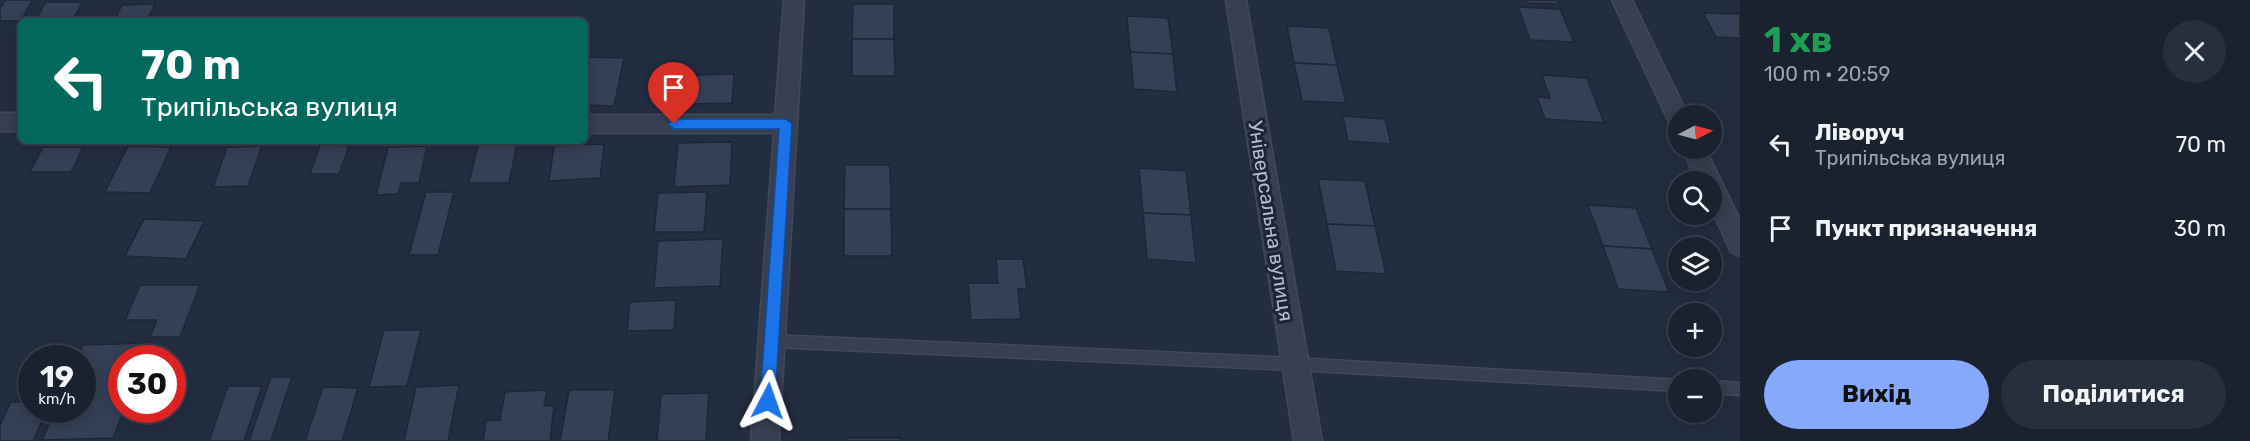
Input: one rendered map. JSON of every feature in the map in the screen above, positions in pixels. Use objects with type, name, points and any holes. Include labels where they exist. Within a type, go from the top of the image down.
[{"type":"street","points":[[765,441],[794,0]]},
{"type":"street","name":"Універсальна вулиця","points":[[1236,0],[1308,441]]},
{"type":"street","points":[[1622,0],[1672,105]]},
{"type":"street","points":[[0,122],[18,122]]},
{"type":"street","points":[[588,124],[786,124]]},
{"type":"street","points":[[1722,207],[1740,245]]},
{"type":"lane","points":[[772,341],[1294,364],[1668,384]]},
{"type":"lane","points":[[1722,387],[1740,388]]},
{"type":"building","points":[[5,0],[32,0],[23,18],[18,18],[18,21],[0,21],[0,9]]},
{"type":"building","points":[[1525,0],[1557,0],[1559,4],[1527,3]]},
{"type":"building","points":[[46,2],[83,2],[74,18],[37,18]]},
{"type":"building","points":[[155,4],[148,18],[116,18],[122,5]]},
{"type":"building","points":[[853,4],[894,4],[894,39],[852,39]]},
{"type":"building","points":[[1518,7],[1560,9],[1574,42],[1530,40]]},
{"type":"building","points":[[1703,13],[1740,14],[1740,38],[1716,37]]},
{"type":"building","points":[[1127,16],[1168,18],[1173,54],[1130,52]]},
{"type":"building","points":[[1287,26],[1329,28],[1337,65],[1294,63]]},
{"type":"building","points":[[852,39],[894,39],[895,76],[852,76]]},
{"type":"building","points":[[1130,52],[1173,54],[1177,92],[1134,89]]},
{"type":"building","points":[[588,57],[624,58],[614,106],[588,105]]},
{"type":"building","points":[[1294,63],[1337,65],[1346,103],[1302,101]]},
{"type":"building","points":[[734,74],[732,103],[693,104],[695,75]]},
{"type":"building","points":[[1542,75],[1587,78],[1604,123],[1545,119],[1537,97],[1550,98]]},
{"type":"building","points":[[1343,116],[1385,119],[1391,144],[1348,141]]},
{"type":"building","points":[[732,142],[730,185],[674,187],[678,143]]},
{"type":"building","points":[[478,144],[517,144],[509,183],[469,183]]},
{"type":"building","points":[[604,144],[600,178],[549,181],[554,146]]},
{"type":"building","points":[[320,145],[349,146],[339,174],[310,174]]},
{"type":"building","points":[[128,146],[171,147],[150,193],[105,192]]},
{"type":"building","points":[[262,146],[248,186],[213,187],[227,147]]},
{"type":"building","points":[[427,146],[419,183],[401,183],[398,194],[376,195],[388,147]]},
{"type":"building","points":[[43,147],[83,147],[71,172],[30,172]]},
{"type":"building","points":[[845,165],[890,165],[891,209],[844,209]]},
{"type":"building","points":[[1139,168],[1186,171],[1191,215],[1143,213]]},
{"type":"building","points":[[1318,179],[1365,181],[1375,226],[1327,224]]},
{"type":"building","points":[[426,192],[454,192],[438,255],[409,255]]},
{"type":"building","points":[[707,192],[704,232],[654,232],[658,193]]},
{"type":"building","points":[[1588,205],[1636,208],[1652,249],[1603,246]]},
{"type":"building","points":[[844,209],[891,209],[892,256],[844,256]]},
{"type":"building","points":[[1143,213],[1191,215],[1196,263],[1147,259]]},
{"type":"building","points":[[144,219],[204,221],[186,259],[125,256]]},
{"type":"building","points":[[1327,224],[1375,226],[1386,274],[1336,271]]},
{"type":"building","points":[[723,239],[720,286],[654,288],[658,241]]},
{"type":"building","points":[[1603,246],[1652,249],[1669,292],[1618,289]]},
{"type":"building","points":[[996,259],[1023,259],[1027,289],[1018,289],[1021,319],[971,320],[968,283],[998,283]]},
{"type":"building","points":[[140,285],[200,285],[180,337],[150,337],[157,320],[125,320]]},
{"type":"building","points":[[676,300],[674,330],[627,331],[630,302]]},
{"type":"building","points":[[384,330],[421,330],[407,386],[369,387]]},
{"type":"building","points":[[150,343],[149,345],[108,345],[108,423],[119,423],[113,438],[42,440],[49,423],[96,423],[96,345],[83,345]]},
{"type":"building","points":[[271,377],[292,377],[271,441],[249,441]]},
{"type":"building","points":[[459,385],[448,441],[404,441],[416,387]]},
{"type":"building","points":[[228,386],[262,386],[244,441],[209,441]]},
{"type":"building","points":[[323,387],[358,388],[342,441],[305,441]]},
{"type":"building","points":[[547,390],[544,406],[554,406],[550,441],[483,441],[486,421],[500,420],[505,392]]},
{"type":"building","points":[[569,390],[615,390],[608,441],[560,441]]},
{"type":"building","points":[[709,393],[706,441],[657,441],[661,394]]},
{"type":"building","points":[[11,402],[18,402],[18,423],[41,423],[33,441],[0,441],[0,425]]},
{"type":"building","points":[[847,438],[900,438],[900,441],[847,441]]},
{"type":"route","points":[[674,124],[786,124],[768,401]]}]
